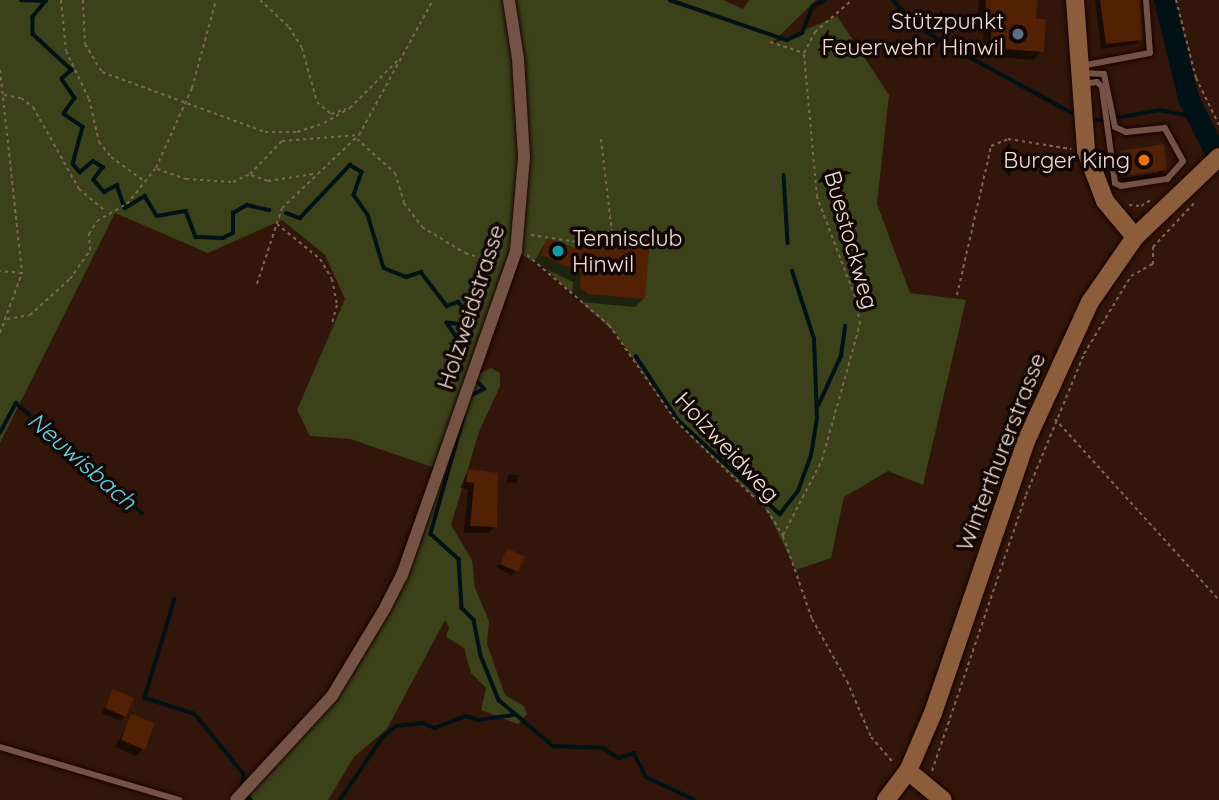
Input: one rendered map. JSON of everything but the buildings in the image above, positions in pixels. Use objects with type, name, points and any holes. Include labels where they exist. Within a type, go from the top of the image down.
[{"type":"main road","points":[[1075,0],[1086,151],[1105,201],[1135,237]]},
{"type":"main road","name":"Winterthurerstrasse","points":[[886,800],[908,771],[1057,369],[1090,302],[1135,237],[1213,163]]},
{"type":"main road","points":[[908,771],[928,784],[943,800]]},
{"type":"street","name":"Holzweidstrasse","points":[[236,800],[332,696],[402,575],[515,254],[524,157],[518,59],[509,0]]},
{"type":"lane","points":[[1080,75],[1150,53],[1146,0]]},
{"type":"lane","points":[[1104,74],[1115,127],[1126,132],[1165,128],[1183,161],[1167,179],[1121,186],[1115,183],[1102,87],[1080,75],[1104,74]]},
{"type":"lane","points":[[0,747],[179,800]]},
{"type":"path","points":[[61,0],[66,51],[80,73],[99,142],[111,157],[144,181]]},
{"type":"path","points":[[83,0],[85,44],[102,72],[244,126],[282,134],[312,128],[350,108],[398,60]]},
{"type":"path","points":[[7,319],[30,315],[70,279],[90,250],[89,234],[106,213],[125,205],[156,168],[186,103],[216,0]]},
{"type":"path","points":[[260,0],[289,27],[302,48],[317,102],[331,114],[350,108]]},
{"type":"path","points":[[257,284],[276,223],[289,197],[359,135],[433,0]]},
{"type":"path","points":[[770,42],[804,53],[815,32],[852,0]]},
{"type":"path","points":[[1176,0],[1196,78],[1219,125]]},
{"type":"path","name":"Buestockweg","points":[[783,536],[822,460],[860,324],[855,297],[817,197],[804,53]]},
{"type":"path","points":[[0,70],[22,273],[0,334]]},
{"type":"path","points":[[3,95],[22,98],[33,107],[79,189],[106,213]]},
{"type":"path","points":[[156,168],[186,179],[226,182],[250,174],[284,140],[359,135]]},
{"type":"path","points":[[356,139],[385,159],[397,175],[405,205],[441,242],[488,260],[515,254]]},
{"type":"path","points":[[601,139],[612,233]]},
{"type":"path","points":[[957,295],[991,146],[1008,139],[1086,151]]},
{"type":"path","points":[[250,174],[268,181],[315,174]]},
{"type":"path","points":[[928,784],[1055,419],[1109,307],[1131,276],[1153,264],[1153,247],[1198,198]]},
{"type":"path","points":[[1131,206],[1150,201]]},
{"type":"path","points":[[276,223],[325,267],[337,304],[332,324]]},
{"type":"path","points":[[519,233],[584,243],[612,233],[630,233]]},
{"type":"path","name":"Holzweidweg","points":[[515,254],[547,270],[609,325],[676,421],[743,483],[783,536],[812,619],[847,681],[871,737],[887,758],[908,771]]},
{"type":"path","points":[[0,271],[22,273]]},
{"type":"path","points":[[1055,419],[1219,600]]},
{"type":"green space","points":[[0,0],[723,0],[743,9],[749,0],[816,0],[770,45],[837,16],[889,95],[877,204],[910,293],[966,300],[923,485],[888,471],[844,497],[831,558],[796,570],[767,510],[676,421],[616,334],[547,270],[516,251],[435,468],[350,439],[310,436],[297,410],[345,299],[325,255],[282,220],[208,253],[115,213],[0,443]]},
{"type":"green space","points":[[491,368],[500,373],[500,386],[479,432],[451,525],[472,560],[475,588],[489,621],[487,644],[505,695],[524,706],[527,714],[518,724],[481,710],[486,688],[471,673],[464,648],[446,637],[449,627],[445,620],[387,729],[354,757],[328,800],[251,800],[246,790],[306,728],[385,608],[474,376]]},
{"type":"waterway","points":[[21,0],[46,1],[33,17],[33,34],[72,70],[62,79],[75,98],[64,114],[83,127],[73,164],[80,172],[93,161],[103,167],[94,180],[104,192],[117,185],[125,208],[145,196],[157,216],[186,211],[196,237],[223,238],[233,233],[233,213],[247,205],[269,210]]},
{"type":"waterway","points":[[670,0],[787,40],[802,33],[813,6],[825,0]]},
{"type":"waterway","points":[[893,0],[918,26],[946,44]]},
{"type":"waterway","points":[[1164,0],[1188,98],[1219,160]]},
{"type":"waterway","points":[[962,53],[1072,113]]},
{"type":"waterway","points":[[1116,118],[1160,110],[1201,118]]},
{"type":"waterway","points":[[1091,120],[1103,120]]},
{"type":"waterway","points":[[286,213],[300,218],[350,165],[362,172],[354,195],[368,215],[384,268],[406,277],[421,272],[447,306],[458,302],[473,317],[465,325],[447,323],[462,345],[455,357],[462,368]]},
{"type":"waterway","points":[[784,175],[788,243]]},
{"type":"waterway","points":[[636,356],[678,420],[780,514],[798,491],[811,456],[817,418],[814,339],[792,271]]},
{"type":"waterway","points":[[818,406],[841,356],[845,326]]},
{"type":"waterway","points":[[470,396],[484,389],[475,380]]},
{"type":"waterway","name":"Neuwisbach","points":[[0,433],[16,403],[142,513]]},
{"type":"waterway","points":[[464,417],[431,534],[459,559],[462,608],[474,620],[481,656],[499,700],[553,746],[603,748],[619,758],[634,753],[646,777],[695,800]]},
{"type":"waterway","name":"Neuwisbach","points":[[175,599],[145,698],[195,714],[244,774],[243,784]]},
{"type":"waterway","name":"Neuwisbach","points":[[340,800],[382,738],[396,726],[423,723],[435,728],[466,716],[478,720],[513,715]]},
{"type":"place","name":"Stützpunkt Feuerwehr Hinwil","points":[[1018,34]]},
{"type":"place","name":"Burger King","points":[[1144,160]]},
{"type":"place","name":"Tennisclub Hinwil","points":[[558,251]]}]
